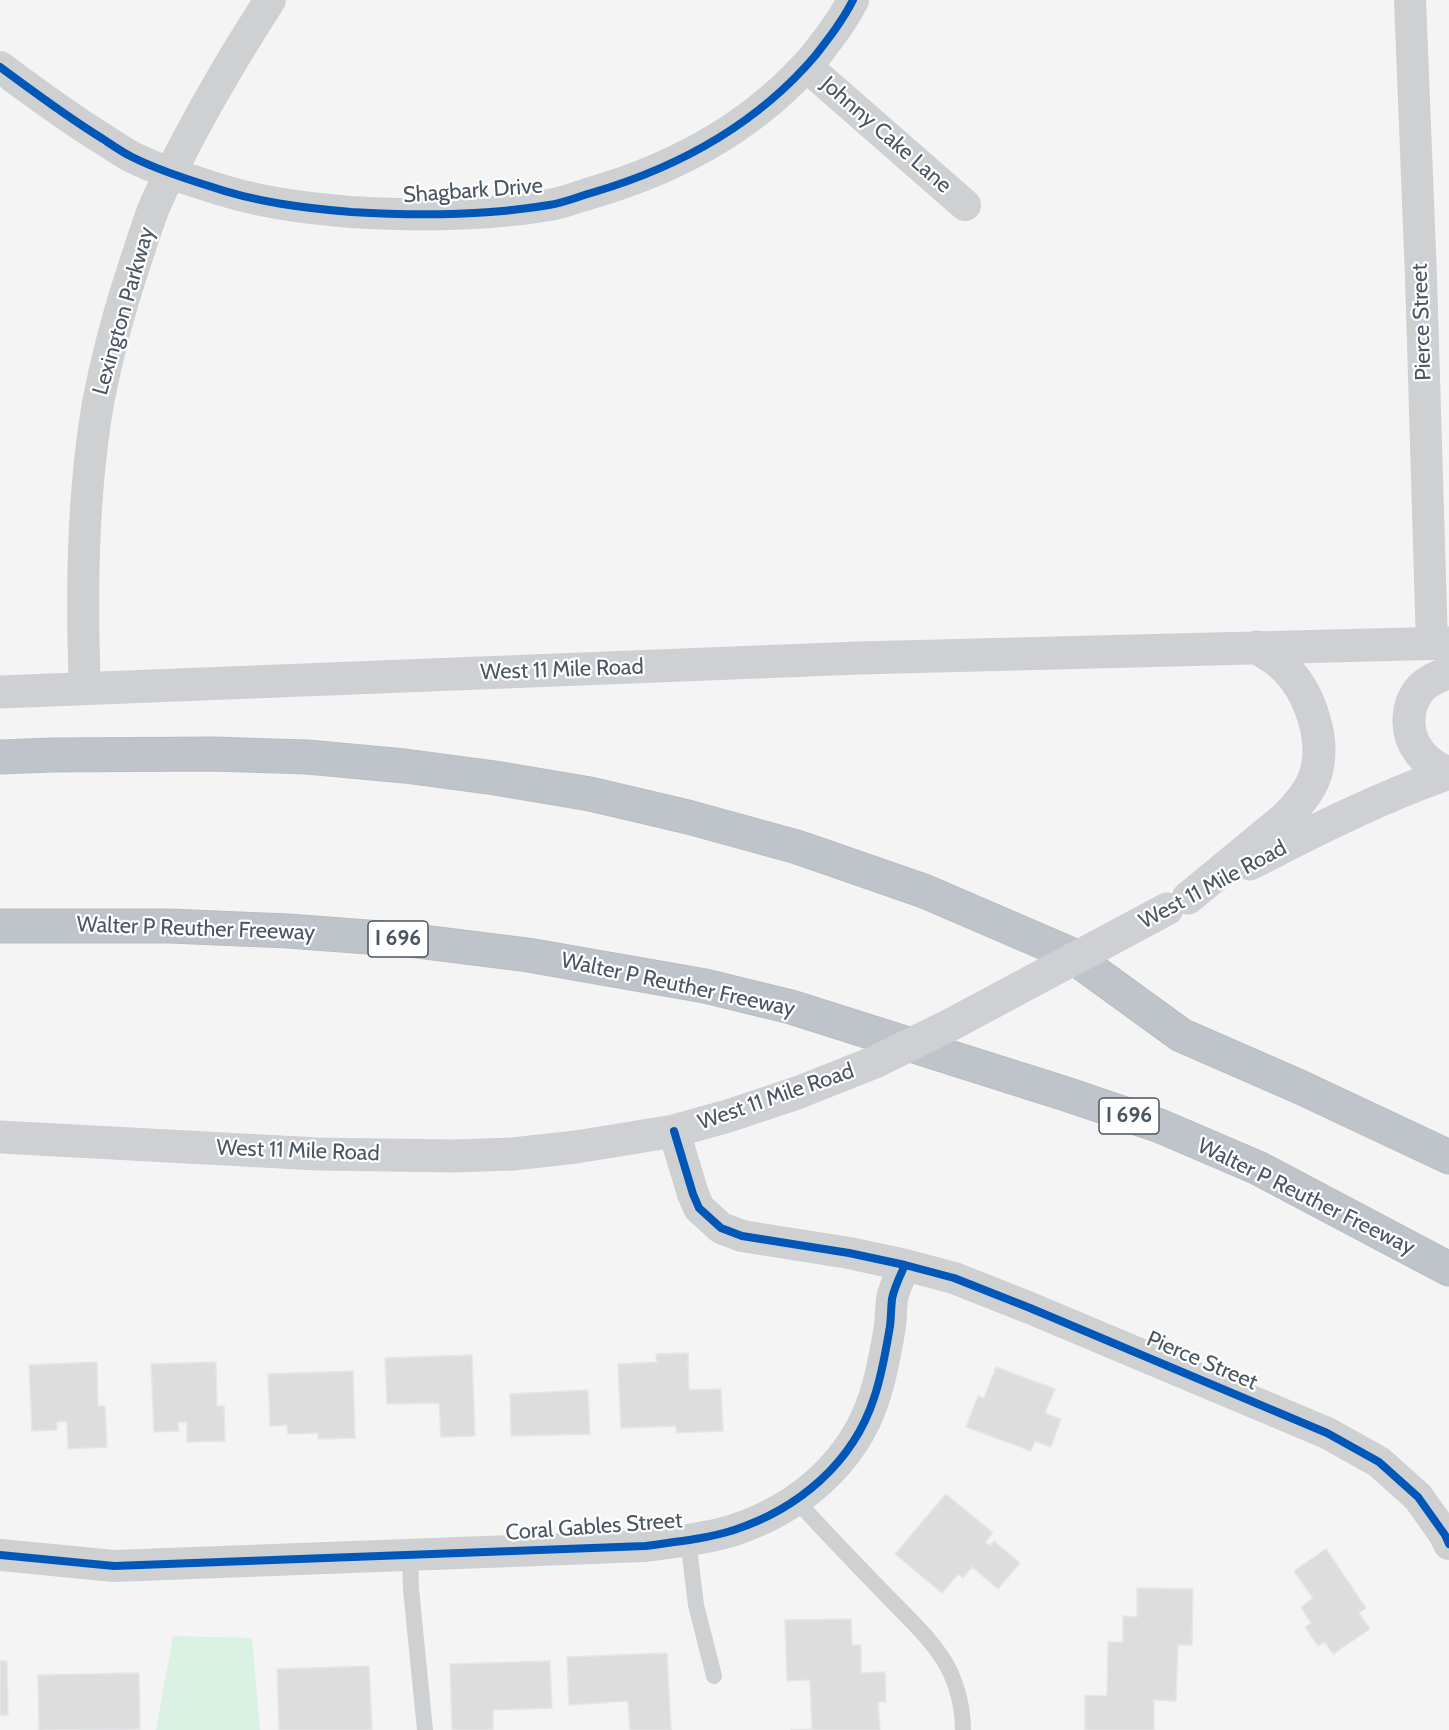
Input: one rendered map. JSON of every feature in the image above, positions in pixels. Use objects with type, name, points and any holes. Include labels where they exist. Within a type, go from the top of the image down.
[{"type":"highway","points":[[0,757],[213,754],[307,757],[405,766],[590,794],[677,814],[797,847],[924,891],[1068,952],[1181,1035],[1449,1157]]},
{"type":"highway","name":"Walter P Reuther Freeway","points":[[0,926],[169,926],[288,931],[408,940],[528,955],[705,986],[791,1007],[1058,1091],[1160,1126],[1258,1168],[1449,1269]]},
{"type":"main road","name":"West 11 Mile Road","points":[[0,692],[871,658],[1441,644]]},
{"type":"main road","points":[[1178,903],[1286,818],[1313,781],[1319,751],[1315,722],[1310,707],[1303,693],[1280,663],[1257,648]]},
{"type":"main road","points":[[1448,773],[1431,763],[1416,749],[1409,722],[1412,704],[1422,686],[1449,672]]},
{"type":"main road","name":"West 11 Mile Road","points":[[0,1137],[318,1154],[455,1156],[513,1154],[576,1147],[674,1131],[797,1093],[875,1062],[952,1024],[1318,829],[1448,773]]},
{"type":"street","name":"Lexington Parkway","points":[[85,688],[83,639],[88,482],[99,402],[111,343],[124,296],[153,211],[170,173],[244,38],[270,0]]},
{"type":"street","name":"Shagbark Drive","points":[[0,67],[51,106],[131,156],[211,187],[266,202],[318,209],[383,214],[444,215],[495,212],[552,205],[611,187],[648,174],[700,149],[776,97],[831,36],[853,0]]},
{"type":"street","name":"Pierce Street","points":[[1410,0],[1421,277],[1441,644]]},
{"type":"street","name":"Johnny Cake Lane","points":[[806,66],[965,205]]},
{"type":"street","points":[[674,1131],[687,1178],[699,1208],[721,1228],[742,1236],[849,1253],[904,1265]]},
{"type":"street","name":"Pierce Street","points":[[904,1265],[954,1278],[1020,1304],[1327,1432],[1379,1462],[1418,1497],[1449,1544]]},
{"type":"street","name":"Coral Gables Street","points":[[0,1555],[114,1566],[410,1556],[645,1546],[688,1540],[742,1527],[770,1516],[796,1500],[828,1475],[860,1434],[884,1363],[892,1298],[904,1265]]},
{"type":"lane","points":[[796,1500],[931,1642],[946,1665],[956,1687],[963,1718],[963,1730]]},
{"type":"lane","points":[[688,1540],[696,1605],[714,1676]]},
{"type":"lane","points":[[410,1556],[411,1589],[425,1730]]},
{"type":"green space","points":[[173,1636],[252,1638],[260,1730],[156,1730]]},
{"type":"building","points":[[688,1353],[689,1390],[721,1389],[723,1431],[676,1433],[676,1426],[621,1428],[618,1364],[657,1362],[656,1354]]},
{"type":"building","points":[[472,1355],[475,1436],[441,1437],[439,1403],[387,1404],[385,1358]]},
{"type":"building","points":[[97,1362],[98,1406],[105,1406],[107,1447],[68,1449],[67,1421],[57,1422],[57,1430],[32,1431],[29,1365]]},
{"type":"building","points":[[216,1362],[217,1406],[224,1406],[225,1441],[187,1442],[187,1422],[178,1422],[179,1431],[154,1432],[151,1364]]},
{"type":"building","points":[[996,1367],[1055,1389],[1045,1413],[1061,1419],[1051,1447],[1035,1441],[1031,1451],[966,1427],[978,1396],[984,1398]]},
{"type":"building","points":[[353,1371],[355,1438],[318,1439],[318,1433],[288,1434],[287,1425],[270,1426],[268,1374]]},
{"type":"building","points":[[588,1390],[590,1434],[511,1436],[510,1394]]},
{"type":"building","points":[[946,1494],[993,1533],[985,1542],[990,1546],[994,1541],[1020,1563],[998,1589],[972,1567],[963,1578],[958,1574],[942,1593],[895,1554]]},
{"type":"building","points":[[1326,1549],[1366,1608],[1359,1613],[1370,1629],[1333,1654],[1325,1642],[1318,1646],[1305,1627],[1311,1623],[1301,1607],[1313,1598],[1294,1571]]},
{"type":"building","points":[[1137,1588],[1193,1589],[1192,1645],[1178,1645],[1176,1701],[1154,1700],[1154,1730],[1085,1730],[1085,1695],[1107,1696],[1108,1642],[1123,1642],[1123,1616],[1137,1617]]},
{"type":"building","points":[[851,1619],[852,1645],[861,1645],[861,1673],[885,1672],[886,1702],[878,1702],[880,1730],[791,1730],[812,1729],[810,1680],[787,1681],[785,1620]]},
{"type":"building","points":[[667,1653],[671,1730],[630,1730],[628,1701],[569,1705],[567,1657]]},
{"type":"building","points":[[0,1661],[7,1661],[8,1715],[0,1715]]},
{"type":"building","points":[[550,1661],[552,1708],[493,1710],[493,1730],[452,1730],[450,1664]]},
{"type":"building","points":[[369,1666],[372,1730],[279,1730],[277,1669]]},
{"type":"building","points":[[139,1673],[140,1729],[39,1730],[38,1675]]},
{"type":"cycle path","points":[[0,67],[128,155],[170,173],[226,192],[279,204],[351,212],[475,213],[525,209],[570,200],[654,171],[713,141],[741,123],[792,81],[815,56],[853,0]]},
{"type":"cycle path","points":[[674,1131],[699,1208],[721,1228],[742,1236],[849,1253],[954,1278],[1327,1433],[1379,1462],[1418,1497],[1449,1544]]},
{"type":"cycle path","points":[[0,1555],[114,1566],[645,1546],[701,1538],[734,1530],[780,1510],[801,1496],[837,1463],[852,1443],[865,1421],[877,1389],[890,1326],[893,1295],[905,1265]]}]
